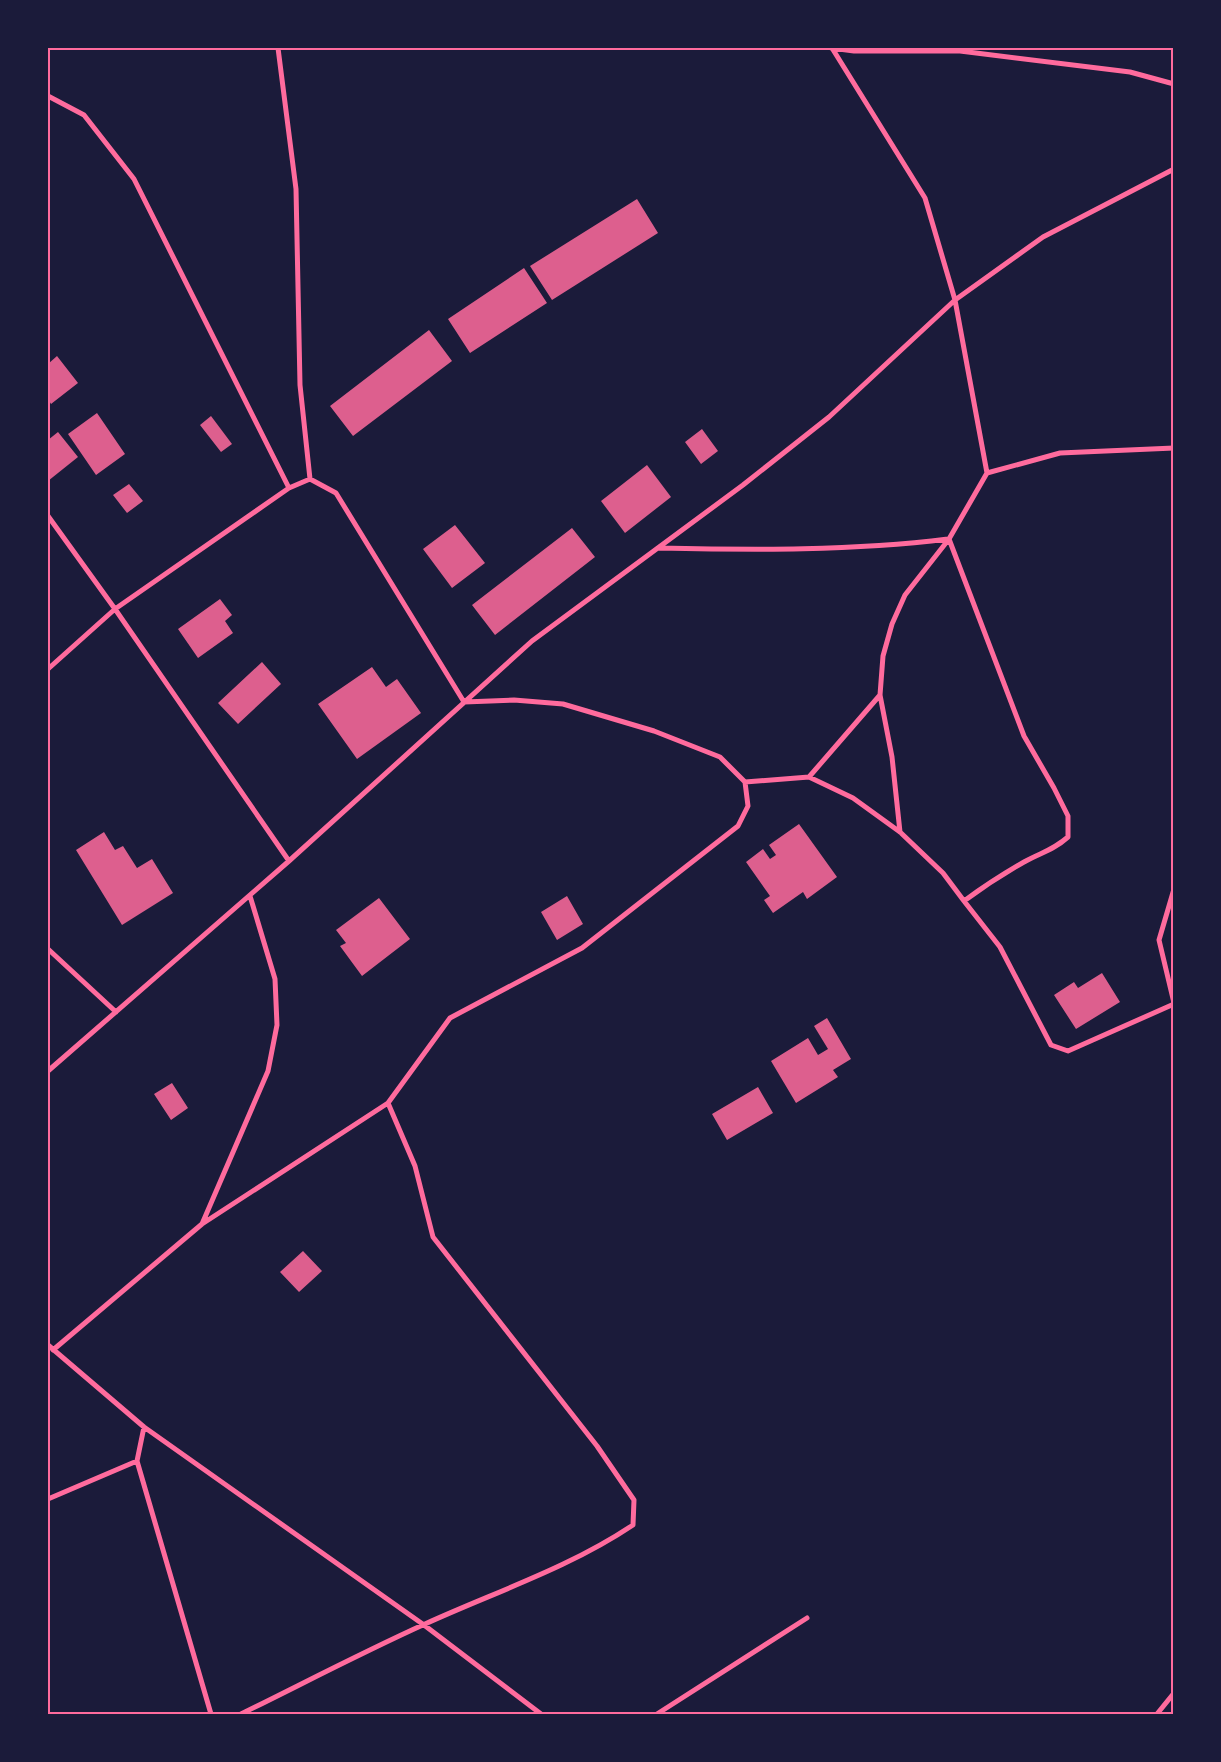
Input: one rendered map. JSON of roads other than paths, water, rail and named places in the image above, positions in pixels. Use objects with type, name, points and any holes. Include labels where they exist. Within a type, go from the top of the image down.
[{"type":"street","points":[[278,48],[296,189],[300,386],[310,479]]},
{"type":"street","points":[[831,48],[854,51],[960,49],[1130,72],[1174,84]]},
{"type":"street","points":[[831,48],[925,198],[956,300],[987,473],[949,539],[931,560],[902,602],[892,624],[883,656],[880,694],[892,757],[900,832]]},
{"type":"street","points":[[48,96],[84,115],[134,179],[289,488]]},
{"type":"street","points":[[48,1071],[250,896],[532,641],[743,485],[828,417],[956,300],[1043,237],[1174,169]]},
{"type":"street","points":[[987,473],[1060,453],[1174,448]]},
{"type":"street","points":[[48,669],[115,609],[289,488],[310,479]]},
{"type":"street","points":[[310,479],[336,493],[464,702]]},
{"type":"street","points":[[48,516],[115,609],[289,861]]},
{"type":"street","points":[[658,548],[844,549],[949,539]]},
{"type":"street","points":[[949,539],[1024,736],[1068,816],[1068,837],[1054,850],[1033,857],[964,901]]},
{"type":"street","points":[[809,777],[880,694]]},
{"type":"street","points":[[53,1350],[202,1224],[388,1103],[450,1018],[582,948],[738,826],[748,806],[745,782],[720,758],[654,731],[563,704],[514,700],[464,702]]},
{"type":"street","points":[[745,782],[809,777],[853,798],[900,832],[943,872],[1000,947],[1051,1045],[1068,1052],[1174,1004],[1159,940],[1174,888]]},
{"type":"street","points":[[202,1224],[268,1071],[277,1025],[275,979],[250,896]]},
{"type":"street","points":[[48,949],[116,1012]]},
{"type":"street","points":[[241,1714],[424,1625],[574,1560],[634,1525],[634,1500],[597,1446],[432,1237],[415,1166],[388,1103]]},
{"type":"street","points":[[48,1345],[144,1427],[424,1625],[541,1714]]},
{"type":"street","points":[[144,1427],[137,1461],[211,1714]]},
{"type":"street","points":[[48,1500],[137,1461]]},
{"type":"street","points":[[658,1714],[807,1618]]},
{"type":"street","points":[[1156,1714],[1174,1693]]}]
